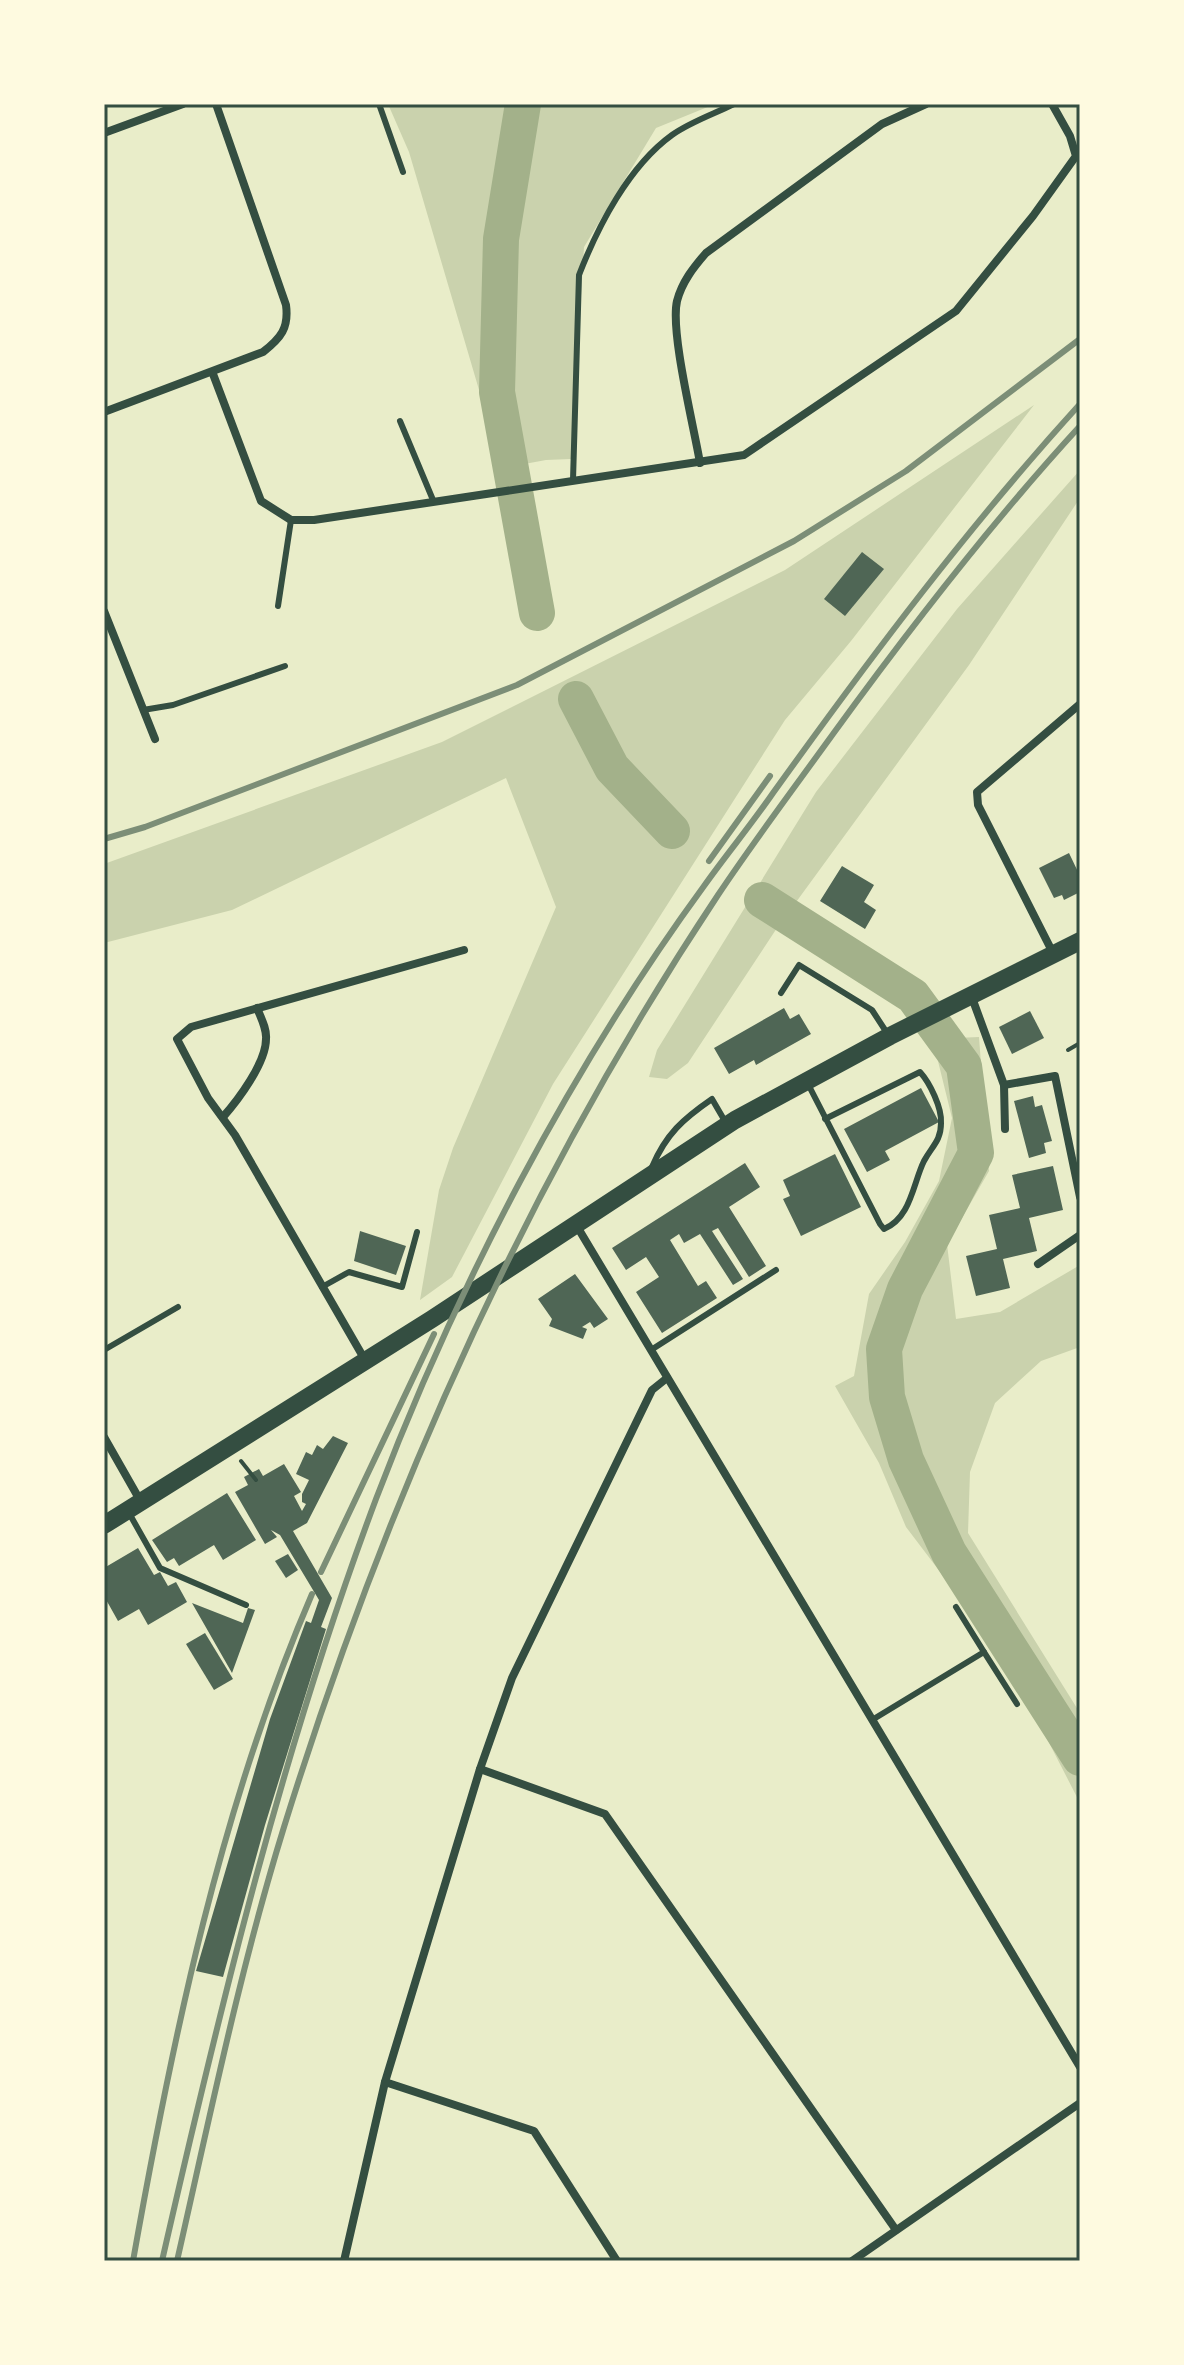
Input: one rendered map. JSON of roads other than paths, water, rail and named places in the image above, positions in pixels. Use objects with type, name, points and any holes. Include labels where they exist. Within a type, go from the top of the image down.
[{"type":"main road","points":[[104,1525],[366,1361],[728,1126],[890,1036],[1080,941]]},
{"type":"street","points":[[104,133],[183,104]]},
{"type":"street","points":[[104,412],[213,374],[263,352],[281,339],[288,320],[286,305],[216,104]]},
{"type":"street","points":[[700,463],[676,319],[682,286],[692,268],[706,253],[882,124],[926,104]]},
{"type":"street","points":[[213,374],[256,492],[268,507],[291,520],[314,520],[744,455],[956,311],[1033,216],[1076,156],[1070,136],[1052,104]]},
{"type":"street","points":[[104,611],[155,739]]},
{"type":"street","points":[[1054,954],[978,805],[977,792],[1080,704]]},
{"type":"street","points":[[366,1361],[223,1117],[208,1098],[177,1039],[191,1027],[464,950]]},
{"type":"street","points":[[971,994],[1004,1085],[1005,1129]]},
{"type":"street","points":[[223,1117],[239,1100],[265,1049],[266,1031],[257,1008]]},
{"type":"street","points":[[1004,1085],[1055,1076],[1080,1197]]},
{"type":"street","points":[[575,1223],[1080,2067]]},
{"type":"street","points":[[1038,1264],[1080,1235]]},
{"type":"street","points":[[344,2261],[385,2082],[480,1769],[512,1678],[652,1390],[667,1378]]},
{"type":"street","points":[[104,1437],[135,1507]]},
{"type":"street","points":[[480,1769],[605,1814],[896,2230]]},
{"type":"street","points":[[385,2082],[534,2131],[617,2261]]},
{"type":"street","points":[[852,2261],[1080,2103]]},
{"type":"lane","points":[[379,104],[403,172]]},
{"type":"lane","points":[[573,480],[579,275],[588,252],[621,194],[648,155],[674,133],[734,104]]},
{"type":"lane","points":[[400,421],[433,500]]},
{"type":"lane","points":[[278,606],[291,520]]},
{"type":"lane","points":[[143,710],[173,705],[285,666]]},
{"type":"lane","points":[[781,993],[799,965],[872,1010],[890,1036]]},
{"type":"lane","points":[[806,1081],[825,1119],[880,1224],[884,1229],[891,1226],[908,1205],[925,1159],[940,1140],[942,1118],[926,1078],[920,1072],[825,1119]]},
{"type":"lane","points":[[649,1175],[665,1138],[681,1120],[712,1099],[728,1126]]},
{"type":"lane","points":[[322,1287],[349,1272],[402,1287],[417,1232]]},
{"type":"lane","points":[[651,1350],[776,1270]]},
{"type":"lane","points":[[104,1350],[178,1307]]},
{"type":"lane","points":[[135,1507],[160,1568],[246,1605]]},
{"type":"lane","points":[[956,1607],[1017,1704]]},
{"type":"lane","points":[[872,1720],[984,1652]]},
{"type":"waterway","points":[[523,104],[501,239],[497,392],[537,613]]},
{"type":"waterway","points":[[576,699],[612,768],[672,831]]},
{"type":"waterway","points":[[762,900],[913,996],[964,1066],[976,1153],[905,1289],[884,1349],[887,1397],[906,1460],[949,1553],[1080,1758]]},
{"type":"railway","points":[[104,839],[145,827],[517,685],[794,541],[906,471],[1080,339]]},
{"type":"railway","points":[[162,2261],[256,1876],[312,1686],[376,1499],[442,1340],[480,1261],[562,1105],[607,1029],[712,874],[921,594],[998,498],[1080,404]]},
{"type":"railway","points":[[177,2261],[253,1934],[324,1705],[368,1583],[416,1464],[524,1230],[584,1116],[649,1004],[732,875],[922,616],[983,538],[1080,426]]},
{"type":"railway","points":[[709,861],[770,776]]},
{"type":"railway","points":[[321,1572],[434,1334]]},
{"type":"railway","points":[[133,2261],[165,2092],[203,1922],[251,1756],[312,1594]]}]
